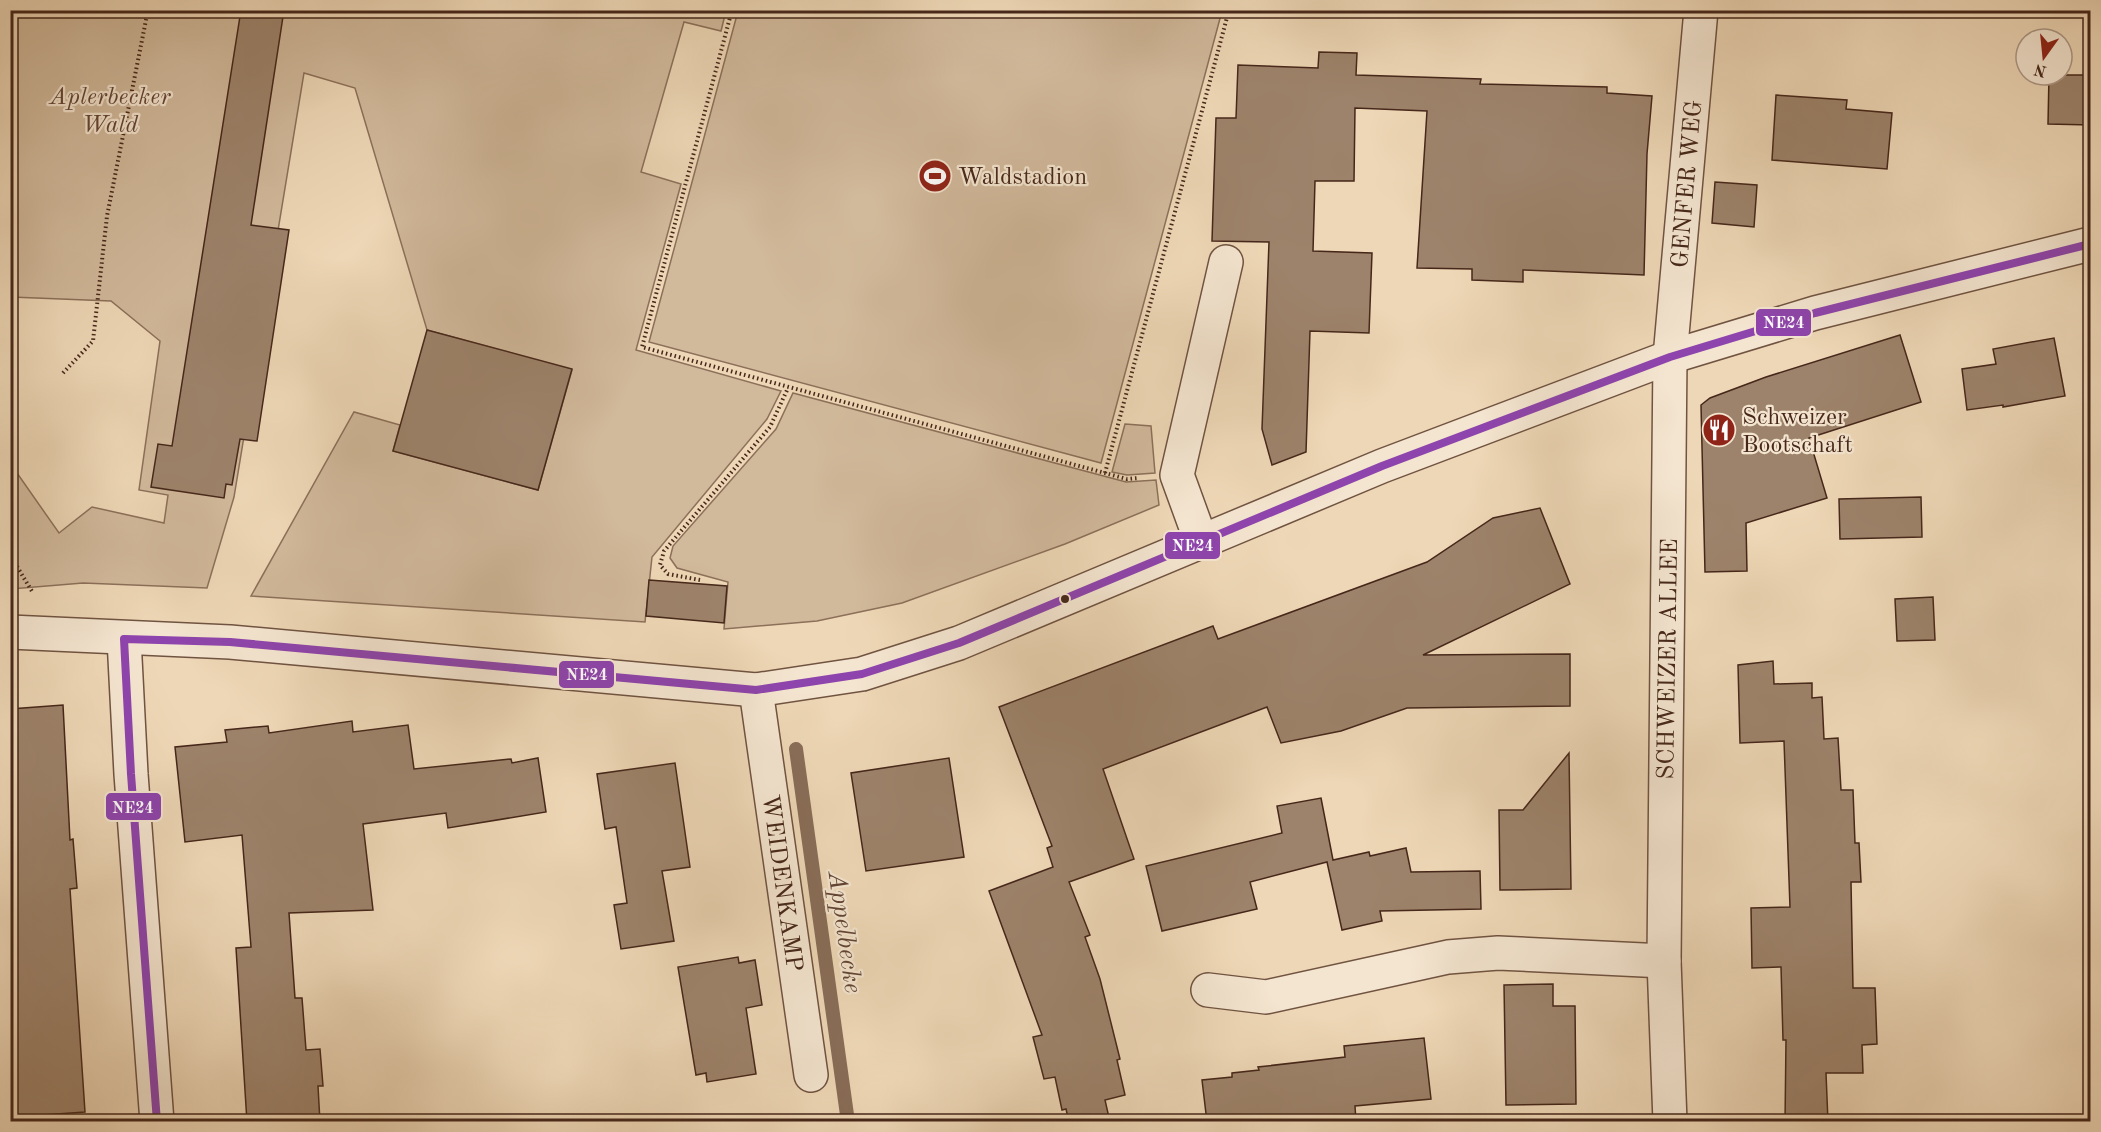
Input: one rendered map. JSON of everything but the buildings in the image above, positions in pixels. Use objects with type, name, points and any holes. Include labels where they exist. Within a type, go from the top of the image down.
[{"type":"street","name":"GENFER WEG","points":[[1671,357],[1701,10]]},
{"type":"street","points":[[10,632],[124,639],[230,642],[756,690],[862,674],[959,643],[1382,466],[1671,357],[1826,310],[2091,244]]},
{"type":"street","points":[[1201,541],[1177,475],[1226,262]]},
{"type":"street","name":"SCHWEIZER ALLEE","points":[[1670,1122],[1664,961],[1671,357]]},
{"type":"street","points":[[124,639],[131,774],[157,1122]]},
{"type":"street","name":"WEIDENKAMP","points":[[756,690],[812,1075]]},
{"type":"street","points":[[1208,990],[1266,997],[1448,957],[1498,953],[1664,961]]},
{"type":"path","points":[[63,373],[93,341],[107,216],[148,10]]},
{"type":"path","points":[[732,10],[642,347],[1127,479],[1177,475]]},
{"type":"path","points":[[1106,473],[1229,10]]},
{"type":"path","points":[[699,580],[668,574],[660,565],[664,551],[770,427],[788,388]]},
{"type":"green space","name":"Aplerbecker Wald","points":[[11,11],[726,11],[721,31],[684,22],[641,172],[681,184],[636,350],[781,391],[767,419],[652,557],[645,622],[251,596],[354,412],[400,425],[393,451],[538,490],[572,370],[427,330],[355,88],[304,73],[234,497],[207,588],[83,583],[11,589],[10,463],[59,533],[92,507],[164,523],[168,495],[139,490],[160,341],[111,301],[11,297]]},
{"type":"green space","name":"Waldstadion","points":[[738,11],[1222,11],[1101,463],[649,342]]},
{"type":"green space","points":[[793,393],[1126,482],[1156,480],[1159,505],[1065,544],[902,603],[817,621],[724,629],[728,582],[677,568],[670,558],[673,546],[776,429]]},
{"type":"green space","points":[[1125,424],[1151,426],[1155,473],[1127,475],[1112,472]]},
{"type":"waterway","name":"Appelbecke","points":[[796,749],[848,1122]]},
{"type":"transit line","name":"NE24","points":[[157,1122],[131,774],[124,639],[230,642],[756,690],[862,674],[959,643],[1382,466],[1670,357],[1815,313],[2090,244]]},
{"type":"place","name":"Waldstadion","points":[[935,176]]},
{"type":"place","name":"Schweizer Bootschaft","points":[[1719,430]]}]
